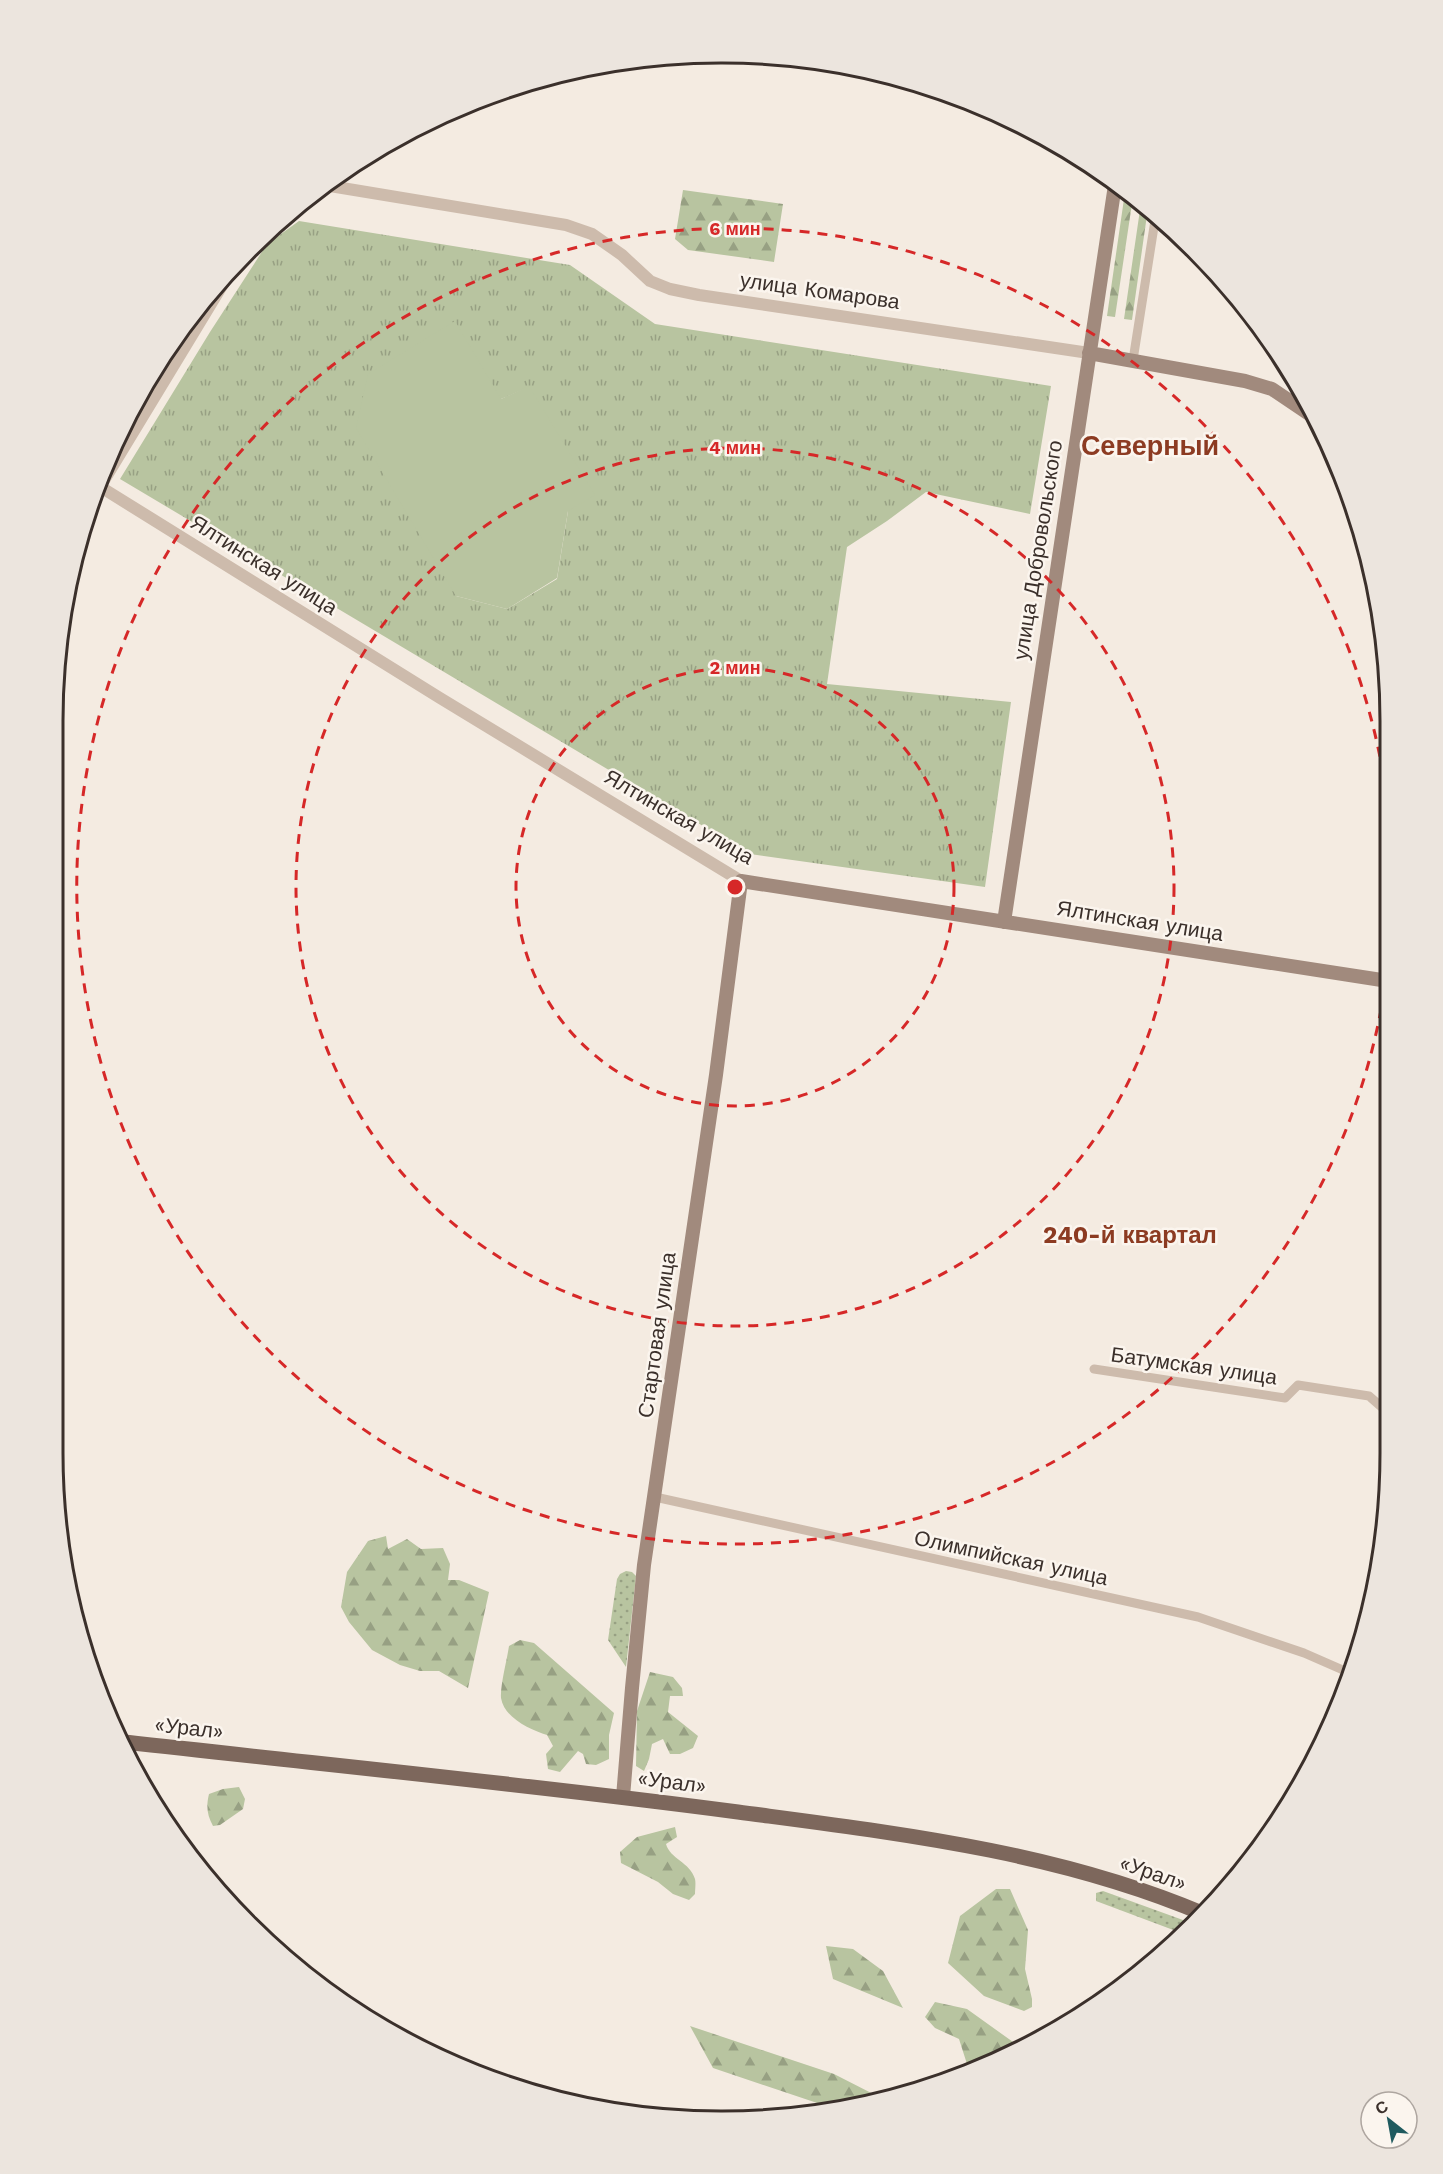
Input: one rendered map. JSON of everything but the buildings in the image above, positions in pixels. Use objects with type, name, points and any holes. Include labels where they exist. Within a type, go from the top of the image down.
[{"type":"main road","name":"улица Добровольского","points":[[1004,922],[1114,193]]},
{"type":"main road","name":"улица Комарова","points":[[1089,353],[1245,381],[1272,389],[1301,408]]},
{"type":"main road","name":"Ялтинская улица","points":[[741,880],[1380,980]]},
{"type":"main road","name":"Стартовая улица","points":[[623,1797],[645,1565],[716,1075],[741,880]]},
{"type":"main road","name":"«Урал»","points":[[130,1743],[623,1797],[891,1832],[982,1848],[1064,1867],[1159,1895],[1195,1910]]},
{"type":"street","name":"улица Комарова","points":[[337,187],[566,225],[592,234],[622,255],[650,281],[670,289],[1089,353]]},
{"type":"street","points":[[1133,360],[1154,225]]},
{"type":"street","points":[[123,448],[205,313]]},
{"type":"street","name":"Ялтинская улица","points":[[105,491],[446,702],[741,880]]},
{"type":"street","name":"Батумская улица","points":[[1094,1369],[1285,1398],[1299,1385],[1329,1388],[1369,1396],[1380,1406]]},
{"type":"street","name":"Олимпийская улица","points":[[655,1497],[1198,1617],[1304,1653],[1343,1670]]},
{"type":"green space","points":[[683,190],[783,204],[774,262],[688,250],[675,239]]},
{"type":"green space","points":[[1124,200],[1132,207],[1115,317],[1107,316]]},
{"type":"green space","points":[[1140,213],[1147,218],[1132,320],[1124,319]]},
{"type":"green space","points":[[299,221],[570,265],[655,324],[1051,386],[1030,514],[926,492],[847,547],[827,684],[1011,702],[985,887],[750,854],[120,479],[265,248]],"holes":[[[529,387],[568,511],[557,579],[507,609],[456,596],[501,399]]]},
{"type":"green space","points":[[455,321],[501,399],[529,386],[595,495],[568,511],[557,578],[507,609],[456,596],[356,428],[368,374]]},
{"type":"green space","points":[[386,1536],[388,1549],[407,1539],[421,1549],[443,1548],[450,1564],[448,1580],[459,1580],[489,1592],[468,1688],[439,1671],[420,1671],[400,1665],[372,1650],[349,1622],[341,1607],[347,1572],[368,1541]]},
{"type":"green space","points":[[626,1571],[636,1576],[626,1667],[608,1640],[617,1579]]},
{"type":"green space","points":[[520,1640],[534,1643],[614,1713],[609,1735],[609,1759],[596,1765],[586,1764],[583,1754],[578,1751],[560,1772],[548,1769],[546,1754],[553,1746],[547,1735],[519,1722],[507,1712],[501,1698],[509,1646]]},
{"type":"green space","points":[[650,1672],[673,1677],[682,1688],[683,1696],[670,1696],[668,1712],[698,1736],[693,1748],[680,1754],[670,1754],[663,1739],[652,1744],[644,1771],[636,1766],[637,1711]]},
{"type":"green space","points":[[239,1787],[245,1799],[243,1809],[220,1825],[213,1826],[208,1810],[209,1794]]},
{"type":"green space","points":[[675,1827],[677,1837],[666,1844],[668,1849],[689,1868],[695,1879],[695,1894],[689,1900],[673,1894],[658,1882],[621,1863],[620,1852],[637,1837]]},
{"type":"green space","points":[[996,1889],[1010,1889],[1028,1930],[1025,1969],[1032,2007],[1024,2011],[984,1996],[948,1963],[960,1916]]},
{"type":"green space","points":[[1103,1891],[1184,1921],[1174,1930],[1096,1901],[1096,1893]]},
{"type":"green space","points":[[826,1946],[853,1949],[883,1971],[903,2008],[833,1979]]},
{"type":"green space","points":[[935,2002],[967,2009],[1014,2043],[967,2063],[959,2039],[935,2028],[925,2017]]},
{"type":"green space","points":[[690,2026],[834,2074],[872,2093],[818,2103],[713,2068]]},
{"type":"district","name":"Северный","points":[[1150,446]]},
{"type":"district","name":"240-й квартал","points":[[1130,1235]]}]
